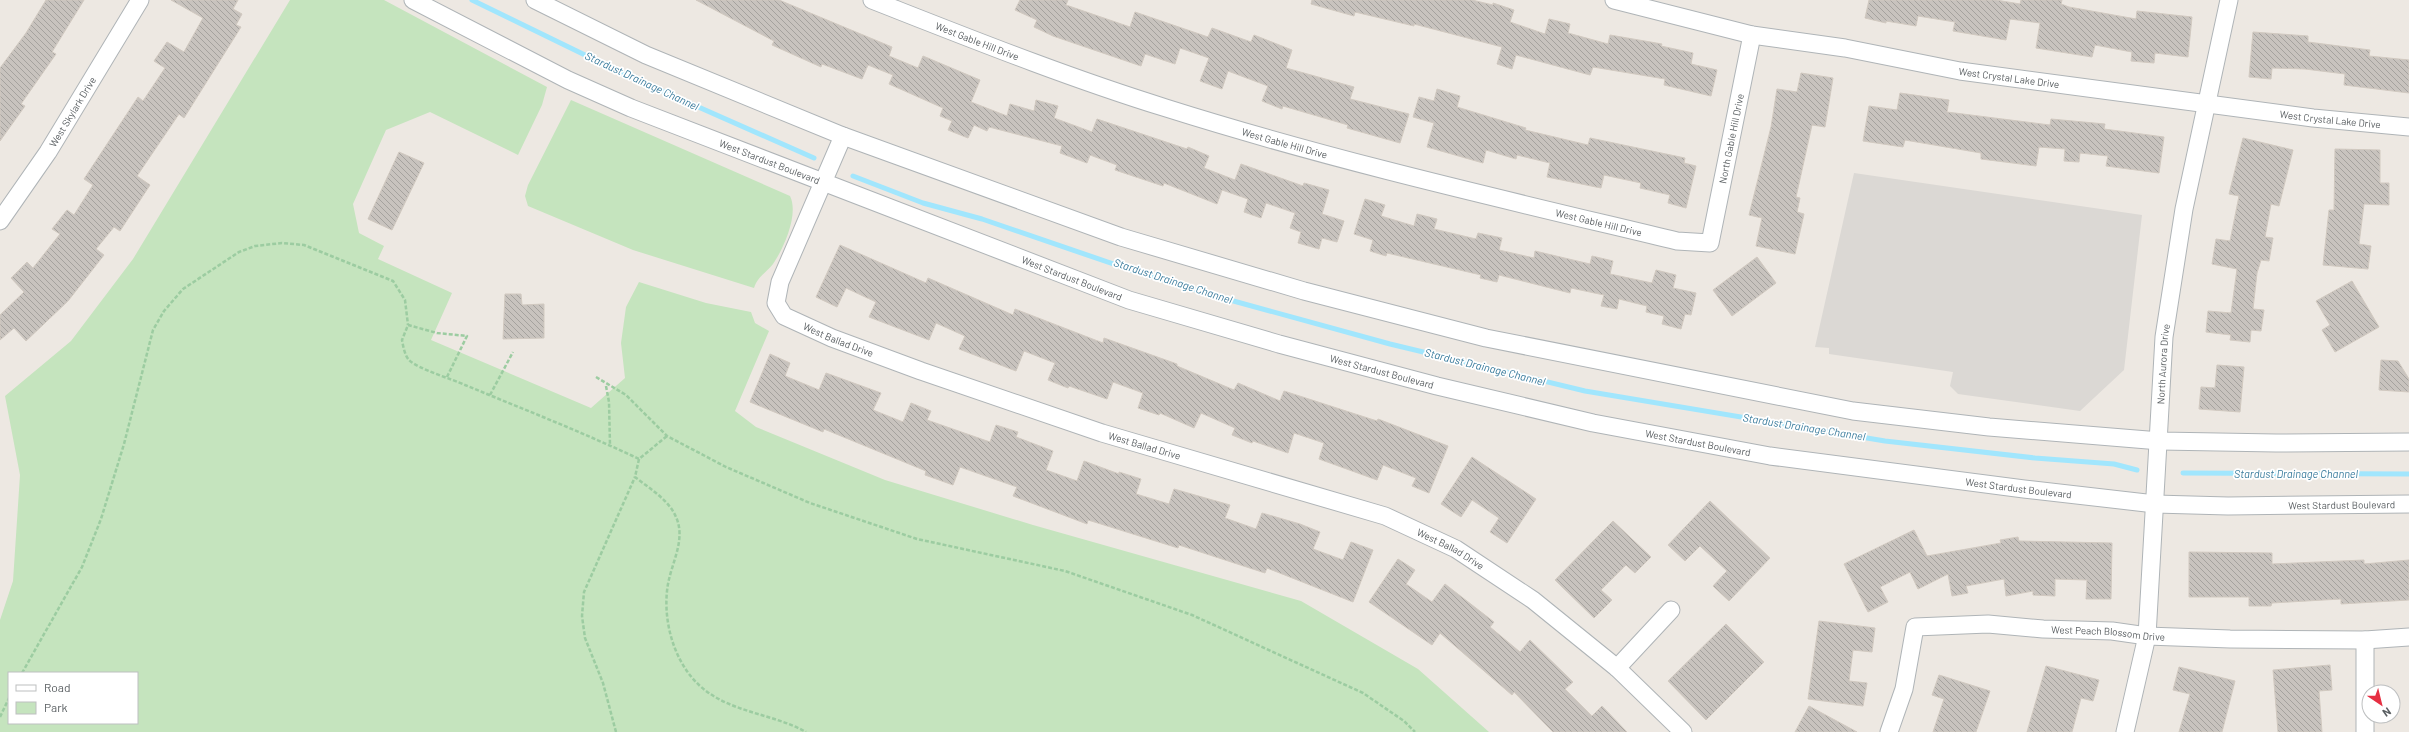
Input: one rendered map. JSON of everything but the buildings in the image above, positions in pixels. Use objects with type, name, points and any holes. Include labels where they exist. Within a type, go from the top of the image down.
[{"type":"street","name":"West Stardust Boulevard","points":[[413,0],[596,93],[1129,300],[1279,344],[1445,388],[1593,423],[1770,456],[2024,489],[2156,504],[2228,506],[2409,504]]},
{"type":"street","points":[[535,0],[646,55],[843,136],[1122,237],[1304,291],[1486,338],[1853,411],[2159,448],[2283,443],[2409,442]]},
{"type":"street","name":"West Gable Hill Drive","points":[[872,0],[998,50],[1164,108],[1280,142],[1678,241],[1710,243]]},
{"type":"street","name":"West Crystal Lake Drive","points":[[1614,0],[1752,35],[1845,48],[1960,71],[2313,118],[2409,127]]},
{"type":"street","name":"North Aurora Drive","points":[[2125,732],[2147,636],[2156,504],[2164,337],[2184,209],[2229,0]]},
{"type":"street","name":"West Skylark Drive","points":[[0,221],[48,152],[136,1]]},
{"type":"street","name":"North Gable Hill Drive","points":[[1710,243],[1752,35]]},
{"type":"street","name":"West Ballad Drive","points":[[843,136],[780,282],[776,303],[784,316],[832,338],[921,371],[1102,433],[1385,516],[1456,549],[1533,600],[1617,668],[1683,732]]},
{"type":"street","points":[[1617,668],[1671,610]]},
{"type":"street","name":"West Peach Blossom Drive","points":[[1889,732],[1904,689],[1915,627],[1988,624],[2042,629],[2112,631],[2147,636],[2364,640],[2409,637]]},
{"type":"street","points":[[2364,640],[2365,732]]},
{"type":"path","points":[[23,672],[82,567],[101,519],[124,444],[153,330],[164,311],[183,289],[239,252],[255,246],[282,243],[304,245],[393,281],[405,300],[408,325],[402,340],[408,359],[447,377],[610,445],[639,459]]},
{"type":"path","points":[[408,325],[437,333],[467,336],[447,377]]},
{"type":"path","points":[[490,395],[513,352]]},
{"type":"path","points":[[596,378],[626,395],[667,436],[726,467],[810,503],[916,539],[1065,571],[1192,615],[1363,693],[1404,721],[1415,732]]},
{"type":"path","points":[[606,385],[609,402],[610,445]]},
{"type":"path","points":[[616,732],[602,683],[586,638],[582,616],[584,592],[635,477],[639,459],[667,436]]},
{"type":"path","points":[[635,477],[669,505],[678,524],[678,546],[668,584],[666,605],[667,624],[690,674],[709,693],[730,705],[806,732]]},
{"type":"path","points":[[0,717],[8,700]]},
{"type":"shaded area","points":[[1854,173],[2142,215],[2124,370],[2080,411],[1958,394],[1950,386],[1953,372],[1829,354],[1829,348],[1815,347]]},
{"type":"green space","points":[[290,0],[384,0],[547,87],[542,105],[518,155],[430,112],[386,130],[353,204],[359,233],[384,246],[378,259],[452,293],[431,340],[591,408],[625,378],[621,343],[626,307],[639,282],[706,303],[751,312],[755,323],[769,331],[735,411],[756,427],[885,480],[1033,525],[1301,601],[1418,669],[1489,732],[0,732],[0,620],[13,581],[20,475],[5,396],[71,341],[133,259]]},
{"type":"green space","points":[[571,100],[790,196],[793,212],[786,240],[773,264],[760,278],[754,288],[633,250],[528,206],[525,196],[528,185]]},
{"type":"waterway","name":"Stardust Drainage Channel","points":[[472,0],[626,75],[814,158]]},
{"type":"waterway","name":"Stardust Drainage Channel","points":[[853,176],[923,203],[982,219],[1131,270],[1219,297],[1390,344],[1585,391],[1885,441],[2035,458],[2114,464],[2137,470]]},
{"type":"waterway","name":"Stardust Drainage Channel","points":[[2183,473],[2409,474]]}]
